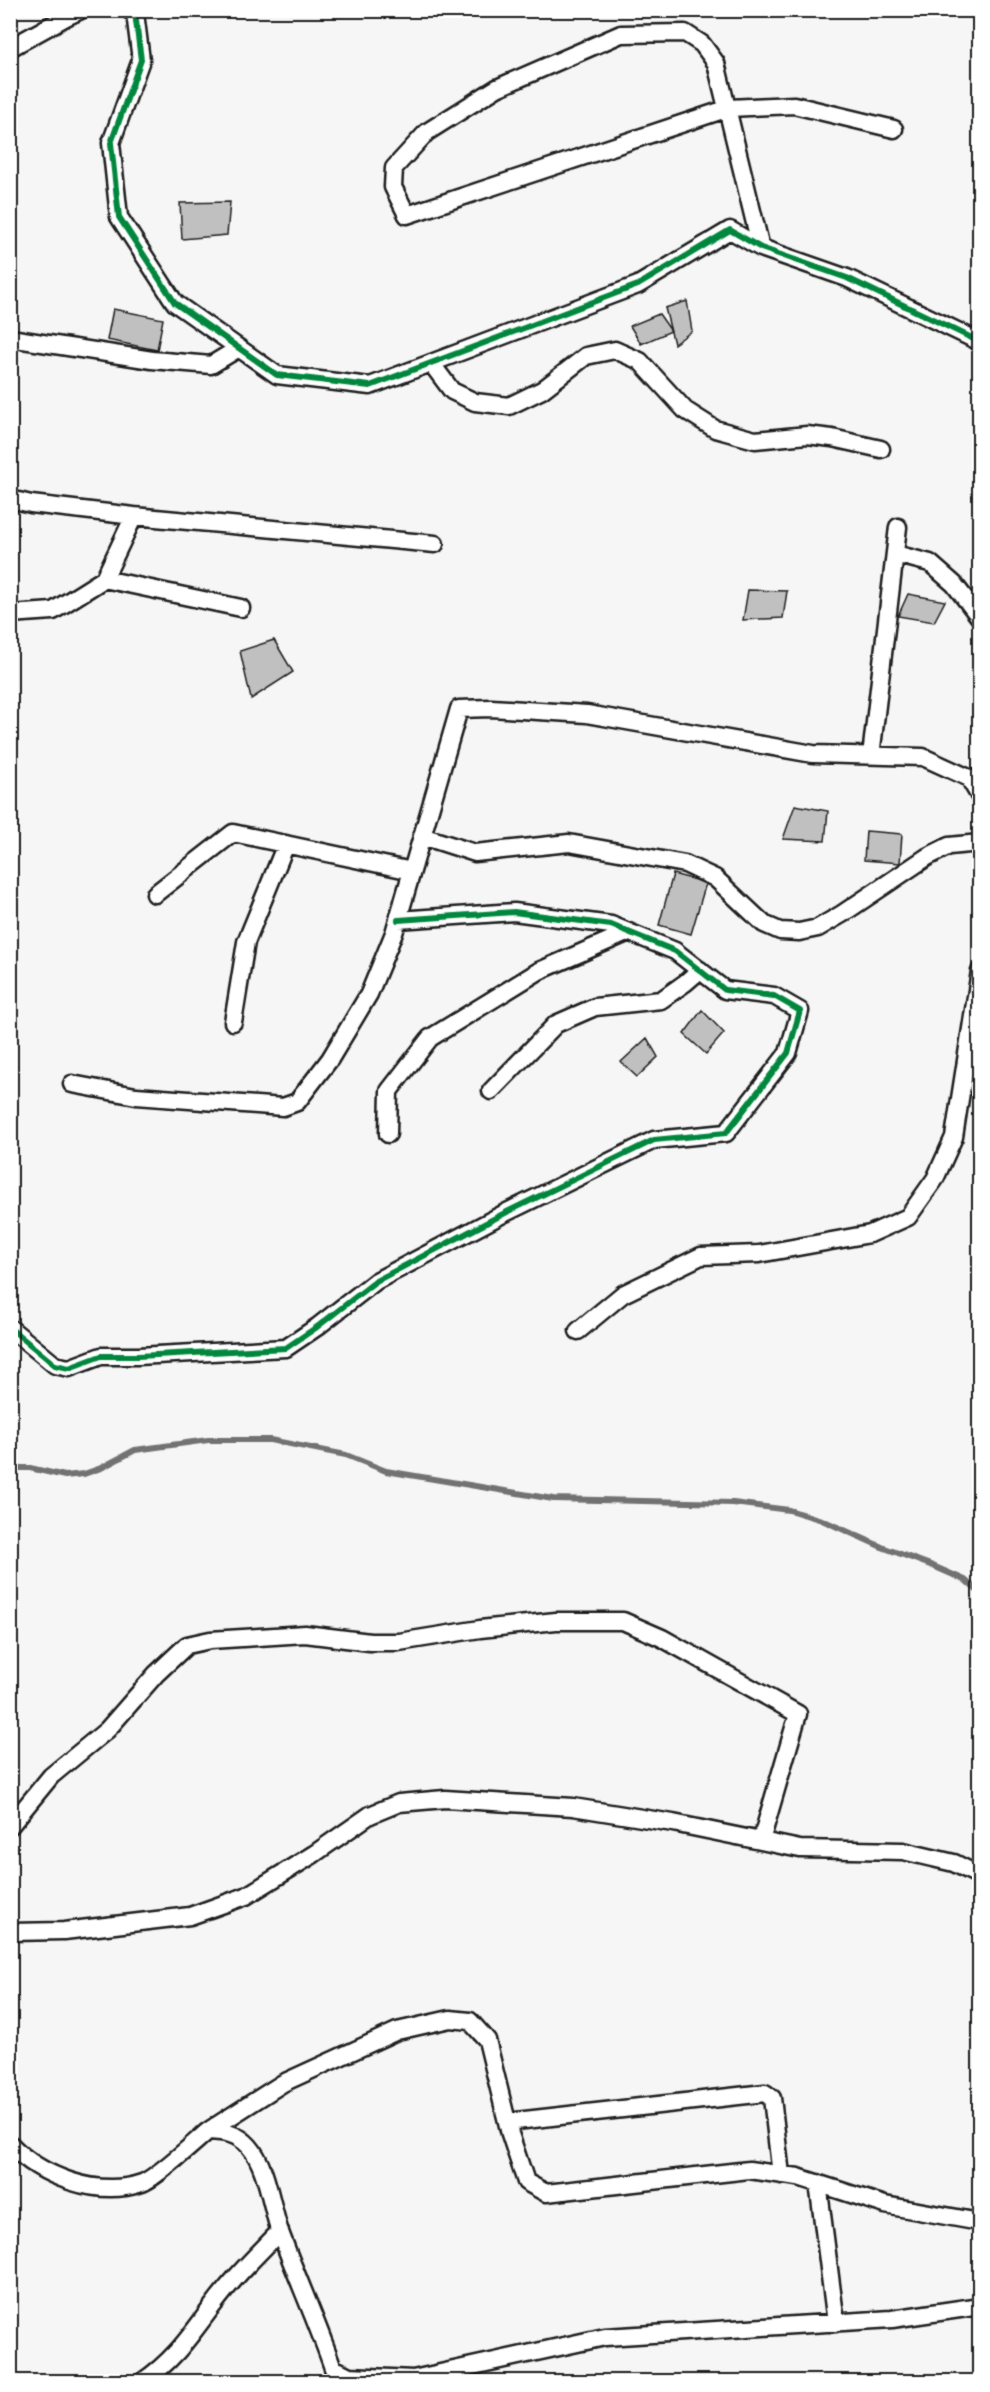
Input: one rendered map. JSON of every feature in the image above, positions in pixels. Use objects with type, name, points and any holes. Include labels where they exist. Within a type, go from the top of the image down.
[{"type":"street","points":[[10,48],[81,10]]},
{"type":"street","points":[[129,10],[135,13],[141,60],[111,143],[119,217],[175,303],[277,375],[370,386],[638,285],[730,231],[762,248],[847,278],[980,342]]},
{"type":"street","points":[[762,248],[729,108],[716,63],[702,44],[685,33],[621,34],[497,88],[427,132],[394,168],[393,187],[407,215],[729,108],[794,105],[894,129]]},
{"type":"street","points":[[10,338],[152,360],[212,365],[239,348]]},
{"type":"street","points":[[431,363],[452,391],[475,402],[509,406],[542,390],[586,356],[615,350],[640,361],[685,410],[715,429],[755,440],[807,435],[832,438],[881,450]]},
{"type":"street","points":[[10,499],[31,504],[134,516],[435,544]]},
{"type":"street","points":[[10,614],[53,611],[104,579],[134,516]]},
{"type":"street","points":[[871,756],[898,527]]},
{"type":"street","points":[[895,554],[930,563],[954,584],[980,618]]},
{"type":"street","points":[[104,579],[241,608]]},
{"type":"street","points":[[72,1084],[147,1097],[283,1107],[297,1102],[330,1059],[369,994],[398,920],[459,710],[491,708],[587,714],[813,754],[923,757],[974,780],[980,797]]},
{"type":"street","points":[[155,894],[233,833],[412,872]]},
{"type":"street","points":[[422,836],[475,853],[569,843],[685,864],[715,878],[764,924],[780,931],[799,932],[818,928],[927,857],[949,846],[980,843]]},
{"type":"street","points":[[233,1022],[246,942],[286,844]]},
{"type":"street","points":[[10,1328],[55,1365],[69,1368],[101,1356],[286,1348],[316,1328],[376,1281],[654,1140],[726,1132],[788,1053],[800,1011],[774,996],[725,990],[675,951],[611,925],[514,912],[398,920]]},
{"type":"street","points":[[388,1134],[389,1091],[430,1038],[539,971],[629,932]]},
{"type":"street","points":[[491,1091],[556,1024],[595,1007],[661,1000],[686,984],[700,970]]},
{"type":"street","points":[[578,1331],[623,1294],[701,1256],[759,1254],[870,1234],[908,1217],[935,1179],[954,1137],[980,971]]},
{"type":"street","points":[[10,1826],[51,1776],[107,1730],[156,1674],[187,1646],[210,1640],[305,1634],[370,1642],[399,1642],[480,1629],[556,1621],[623,1621],[662,1638],[798,1714],[761,1841]]},
{"type":"street","points":[[10,1932],[64,1931],[190,1916],[246,1896],[314,1854],[370,1815],[399,1803],[445,1799],[573,1807],[673,1823],[800,1849],[903,1851],[954,1863],[980,1876]]},
{"type":"street","points":[[11,2145],[20,2154],[48,2172],[74,2182],[111,2187],[144,2182],[208,2131],[283,2084],[397,2031],[450,2019],[470,2021],[487,2040],[507,2122],[526,2182],[546,2193],[749,2170],[818,2183],[885,2205],[980,2222]]},
{"type":"street","points":[[507,2122],[765,2093],[772,2098],[781,2175]]},
{"type":"street","points":[[208,2131],[226,2132],[239,2136],[251,2148],[263,2174],[280,2231],[333,2368],[341,2378],[349,2376],[412,2379],[605,2337],[769,2329],[892,2319],[980,2306]]},
{"type":"street","points":[[818,2183],[836,2323]]},
{"type":"street","points":[[142,2382],[160,2369],[192,2337],[231,2283],[280,2231]]},
{"type":"building","points":[[230,202],[227,235],[182,239],[180,203]]},
{"type":"building","points":[[687,301],[692,331],[674,344],[665,308]]},
{"type":"building","points":[[113,309],[163,319],[157,350],[107,340]]},
{"type":"building","points":[[659,314],[671,331],[641,344],[630,326]]},
{"type":"building","points":[[748,590],[787,591],[783,618],[743,620]]},
{"type":"building","points":[[908,594],[945,601],[934,622],[898,616]]},
{"type":"building","points":[[274,640],[293,672],[251,699],[240,651]]},
{"type":"building","points":[[795,805],[828,811],[825,841],[783,839]]},
{"type":"building","points":[[866,831],[902,834],[900,863],[864,860]]},
{"type":"building","points":[[673,874],[706,883],[691,934],[659,925]]},
{"type":"building","points":[[702,1010],[724,1033],[706,1054],[684,1034]]},
{"type":"building","points":[[647,1038],[658,1057],[637,1077],[621,1062]]},
{"type":"waterway","points":[[10,1468],[30,1468],[65,1476],[84,1474],[101,1468],[135,1450],[208,1440],[270,1440],[346,1455],[386,1471],[553,1499],[733,1503],[789,1510],[822,1520],[882,1547],[933,1566],[965,1580],[980,1593]]},
{"type":"cycle path","points":[[129,10],[135,13],[141,60],[111,143],[119,217],[175,303],[277,375],[370,386],[638,285],[730,230],[761,248],[847,278],[980,342]]},
{"type":"cycle path","points":[[10,1328],[55,1365],[69,1368],[101,1356],[286,1348],[376,1281],[505,1213],[654,1140],[726,1133],[788,1053],[800,1011],[774,996],[725,990],[675,951],[611,925],[514,912],[398,920]]}]
